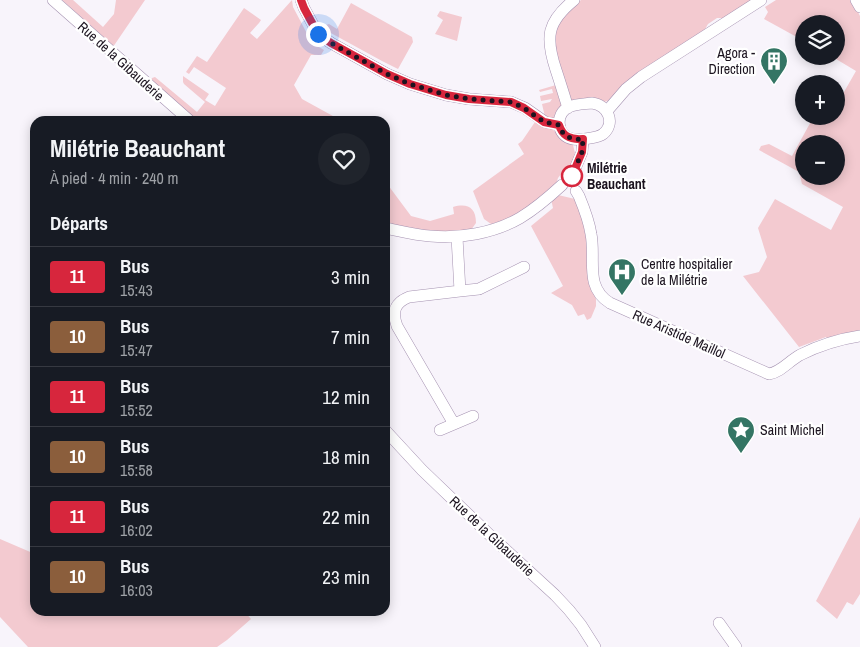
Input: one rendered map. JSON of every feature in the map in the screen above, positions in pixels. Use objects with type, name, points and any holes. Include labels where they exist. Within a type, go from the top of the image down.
[{"type":"street","name":"Rue de la Gibauderie","points":[[53,0],[184,116]]},
{"type":"street","points":[[301,0],[318,34],[387,74],[410,84],[446,95],[469,99],[511,102],[524,108],[544,122],[559,125]]},
{"type":"street","points":[[568,108],[550,53],[550,37],[556,18],[574,0]]},
{"type":"street","points":[[607,111],[626,89],[640,77],[761,0]]},
{"type":"street","points":[[856,0],[860,7]]},
{"type":"street","points":[[592,103],[598,104],[607,111],[609,116],[605,132],[600,136],[583,139],[570,139],[564,136],[559,125],[559,118],[562,112],[568,108],[592,103]]},
{"type":"street","points":[[572,176],[582,152],[583,139]]},
{"type":"street","points":[[390,229],[429,236],[457,237],[484,232],[518,219],[539,205],[562,185]]},
{"type":"street","name":"Rue Aristide Maillol","points":[[576,191],[591,232],[594,282],[600,294],[610,303],[769,374],[778,371],[789,362],[811,350],[860,336]]},
{"type":"street","points":[[457,237],[460,291]]},
{"type":"street","points":[[454,424],[397,326],[394,312],[397,305],[408,297],[479,289],[524,267]]},
{"type":"street","points":[[440,430],[473,416]]},
{"type":"street","name":"Rue de la Gibauderie","points":[[390,435],[422,470],[555,595],[582,625],[595,647]]},
{"type":"street","points":[[719,623],[736,647]]},
{"type":"shaded area","points":[[62,0],[73,0],[103,27],[114,14],[116,0],[145,0],[113,47]]},
{"type":"shaded area","points":[[292,0],[293,7],[312,43],[324,50],[321,55],[311,55],[294,85],[302,99],[333,116],[190,116],[151,81],[155,77],[197,112],[205,102],[184,84],[183,76],[209,94],[205,100],[215,106],[226,88],[194,67],[189,74],[186,72],[197,56],[207,62],[244,8],[261,20],[250,33],[257,39]]},
{"type":"shaded area","points":[[581,0],[753,0],[726,18],[717,18],[708,24],[704,31],[610,100],[602,103],[571,101],[554,48],[556,29],[568,11]]},
{"type":"shaded area","points":[[776,0],[852,0],[860,16],[860,333],[828,340],[826,337],[799,347],[743,276],[759,272],[767,257],[758,228],[775,199],[831,230],[843,207],[804,185],[845,185],[845,135],[804,135],[809,125],[845,125],[845,90],[856,71],[845,64],[845,15],[795,15],[795,36],[764,19],[768,12],[765,7]]},
{"type":"shaded area","points":[[351,3],[412,37],[413,42],[398,69],[329,32],[323,26],[329,24],[337,29]]},
{"type":"shaded area","points":[[440,11],[462,17],[457,41],[435,34],[443,20],[437,16]]},
{"type":"shaded area","points":[[556,85],[563,104],[559,113],[553,119],[545,117],[542,104],[550,102],[552,99],[541,101],[540,96],[553,93],[552,89],[540,92],[539,90]]},
{"type":"shaded area","points":[[535,122],[552,129],[573,145],[575,153],[570,168],[561,174],[556,184],[542,197],[512,218],[491,224],[484,219],[473,191],[524,154],[518,144]]},
{"type":"shaded area","points":[[769,144],[792,156],[795,151],[795,170],[759,150],[761,146]]},
{"type":"shaded area","points":[[390,188],[411,216],[430,221],[454,214],[453,207],[462,206],[470,208],[474,213],[476,223],[471,230],[437,233],[390,225]]},
{"type":"shaded area","points":[[558,195],[575,199],[587,233],[590,286],[596,299],[596,306],[591,318],[587,320],[584,314],[578,316],[572,305],[551,293],[563,286],[531,226],[553,208],[551,199]]},
{"type":"shaded area","points":[[860,517],[860,594],[853,605],[847,602],[837,619],[816,601]]},
{"type":"shaded area","points":[[0,539],[30,552],[30,616],[248,616],[251,619],[217,647],[28,647],[0,617]]},
{"type":"bus line","name":"11","points":[[301,0],[318,34],[325,40],[387,74],[410,84],[446,95],[469,99],[511,102],[524,108],[544,122],[559,125],[564,136],[570,139],[583,139],[582,152],[572,176]]},
{"type":"place","name":"Agora - Direction","points":[[774,85]]},
{"type":"place","name":"Milétrie Beauchant","points":[[572,176]]},
{"type":"place","name":"Centre hospitalier de la Milétrie","points":[[622,296]]},
{"type":"place","name":"Saint Michel","points":[[741,454]]},
{"type":"route","points":[[318,34],[325,40],[387,74],[410,84],[446,95],[469,99],[511,102],[524,108],[544,122],[559,125],[564,136],[570,139],[583,139],[582,152],[572,176]]}]
